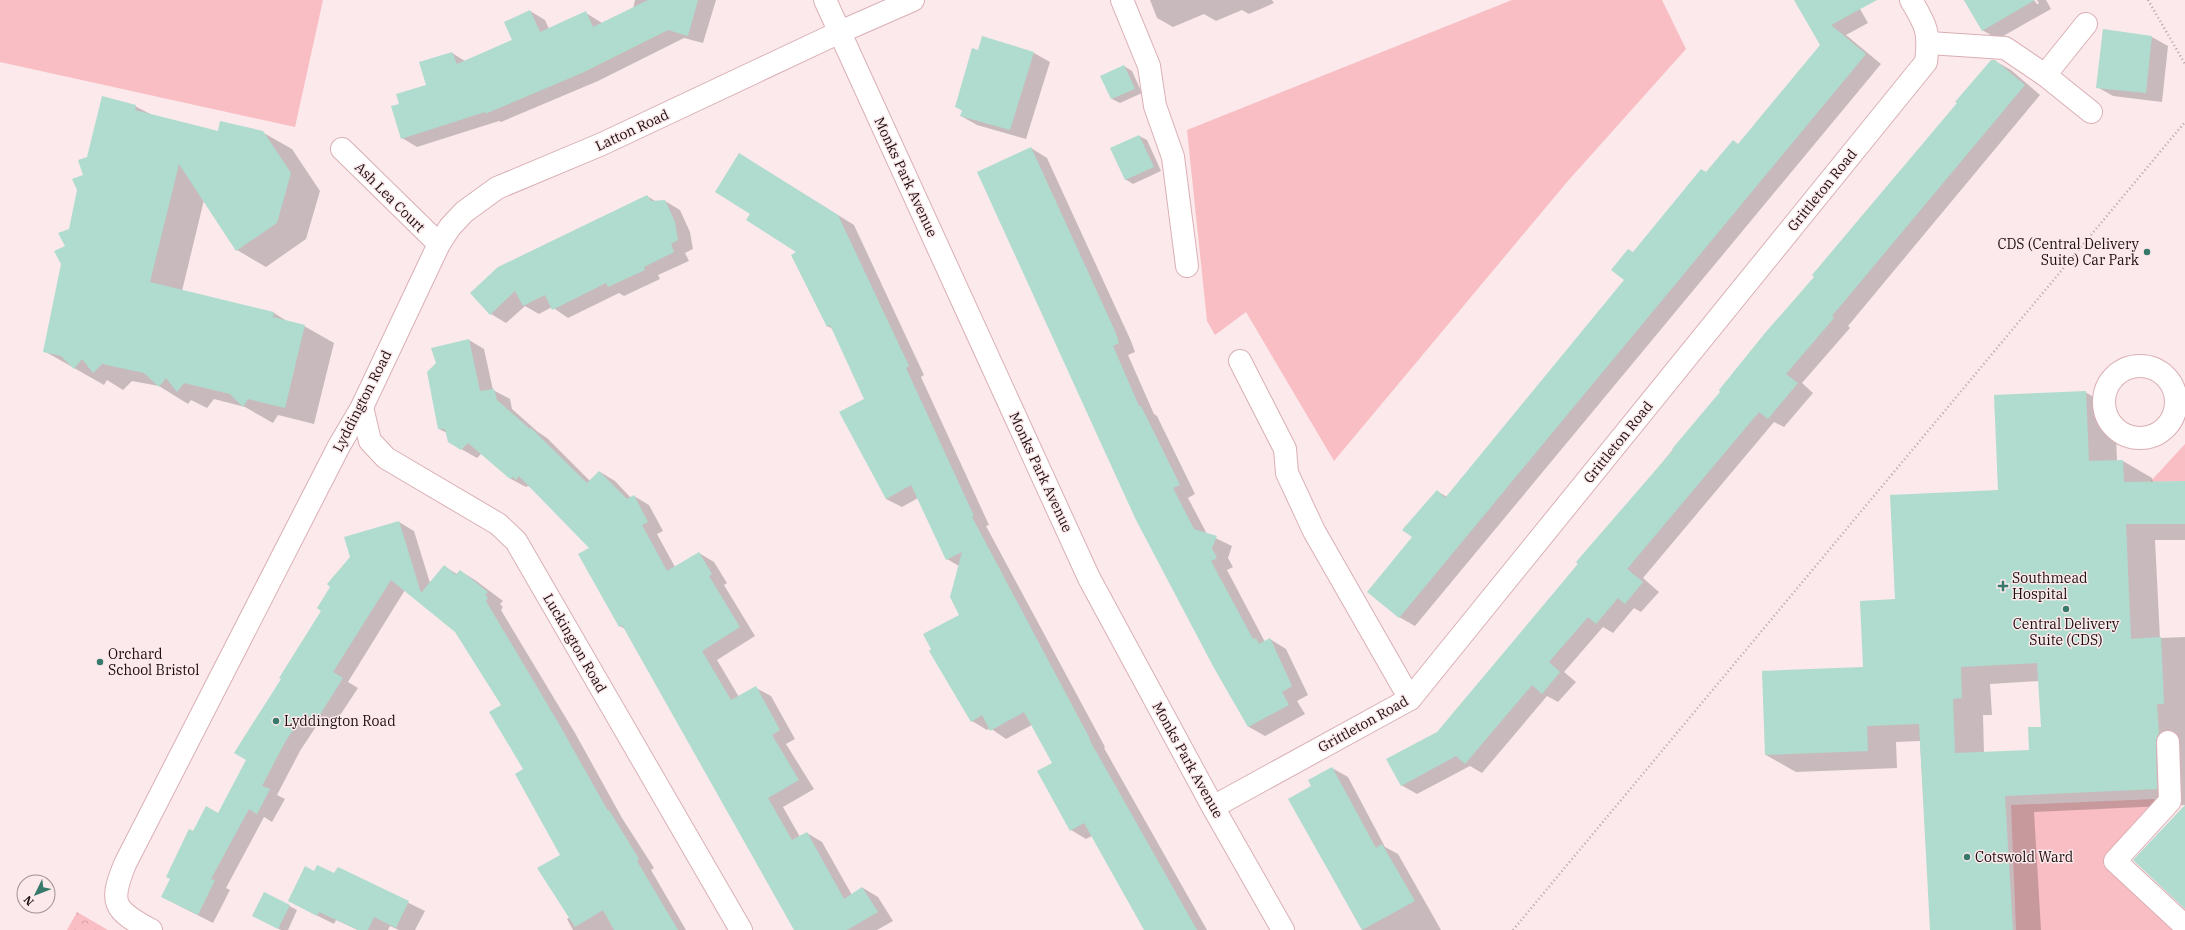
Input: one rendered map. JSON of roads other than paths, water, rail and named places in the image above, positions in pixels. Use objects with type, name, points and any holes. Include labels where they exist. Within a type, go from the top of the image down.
[{"type":"street","name":"Monks Park Avenue","points":[[825,0],[1089,578],[1213,807],[1283,930]]},
{"type":"street","name":"Latton Road","points":[[439,244],[450,227],[464,212],[497,188],[602,144],[840,32],[913,0]]},
{"type":"street","points":[[1122,0],[1149,66],[1155,106],[1173,157],[1187,266]]},
{"type":"street","name":"Grittleton Road","points":[[1213,807],[1410,699],[1926,62],[1929,43],[1926,24],[1911,0]]},
{"type":"street","points":[[2045,75],[2086,24]]},
{"type":"street","points":[[1929,43],[2005,48],[2045,75],[2091,112]]},
{"type":"street","name":"Ash Lea Court","points":[[342,149],[439,244]]},
{"type":"street","name":"Lyddington Road","points":[[151,930],[131,920],[118,906],[115,896],[116,886],[125,864],[339,446],[362,407],[439,244]]},
{"type":"street","points":[[1240,361],[1285,449],[1287,473],[1314,531],[1410,699]]},
{"type":"street","name":"Luckington Road","points":[[362,407],[370,441],[386,458],[498,524],[516,541],[741,930]]},
{"type":"street","points":[[2168,742],[2170,800],[2115,861],[2185,926]]},
{"type":"place","name":"CDS (Central Delivery Suite) Car Park","points":[[2147,252]]},
{"type":"place","name":"Southmead Hospital","points":[[2003,586]]},
{"type":"place","name":"Central Delivery Suite (CDS)","points":[[2066,609]]},
{"type":"place","name":"Orchard School Bristol","points":[[100,662]]},
{"type":"place","name":"Lyddington Road","points":[[276,721]]},
{"type":"place","name":"Cotswold Ward","points":[[1967,857]]}]
